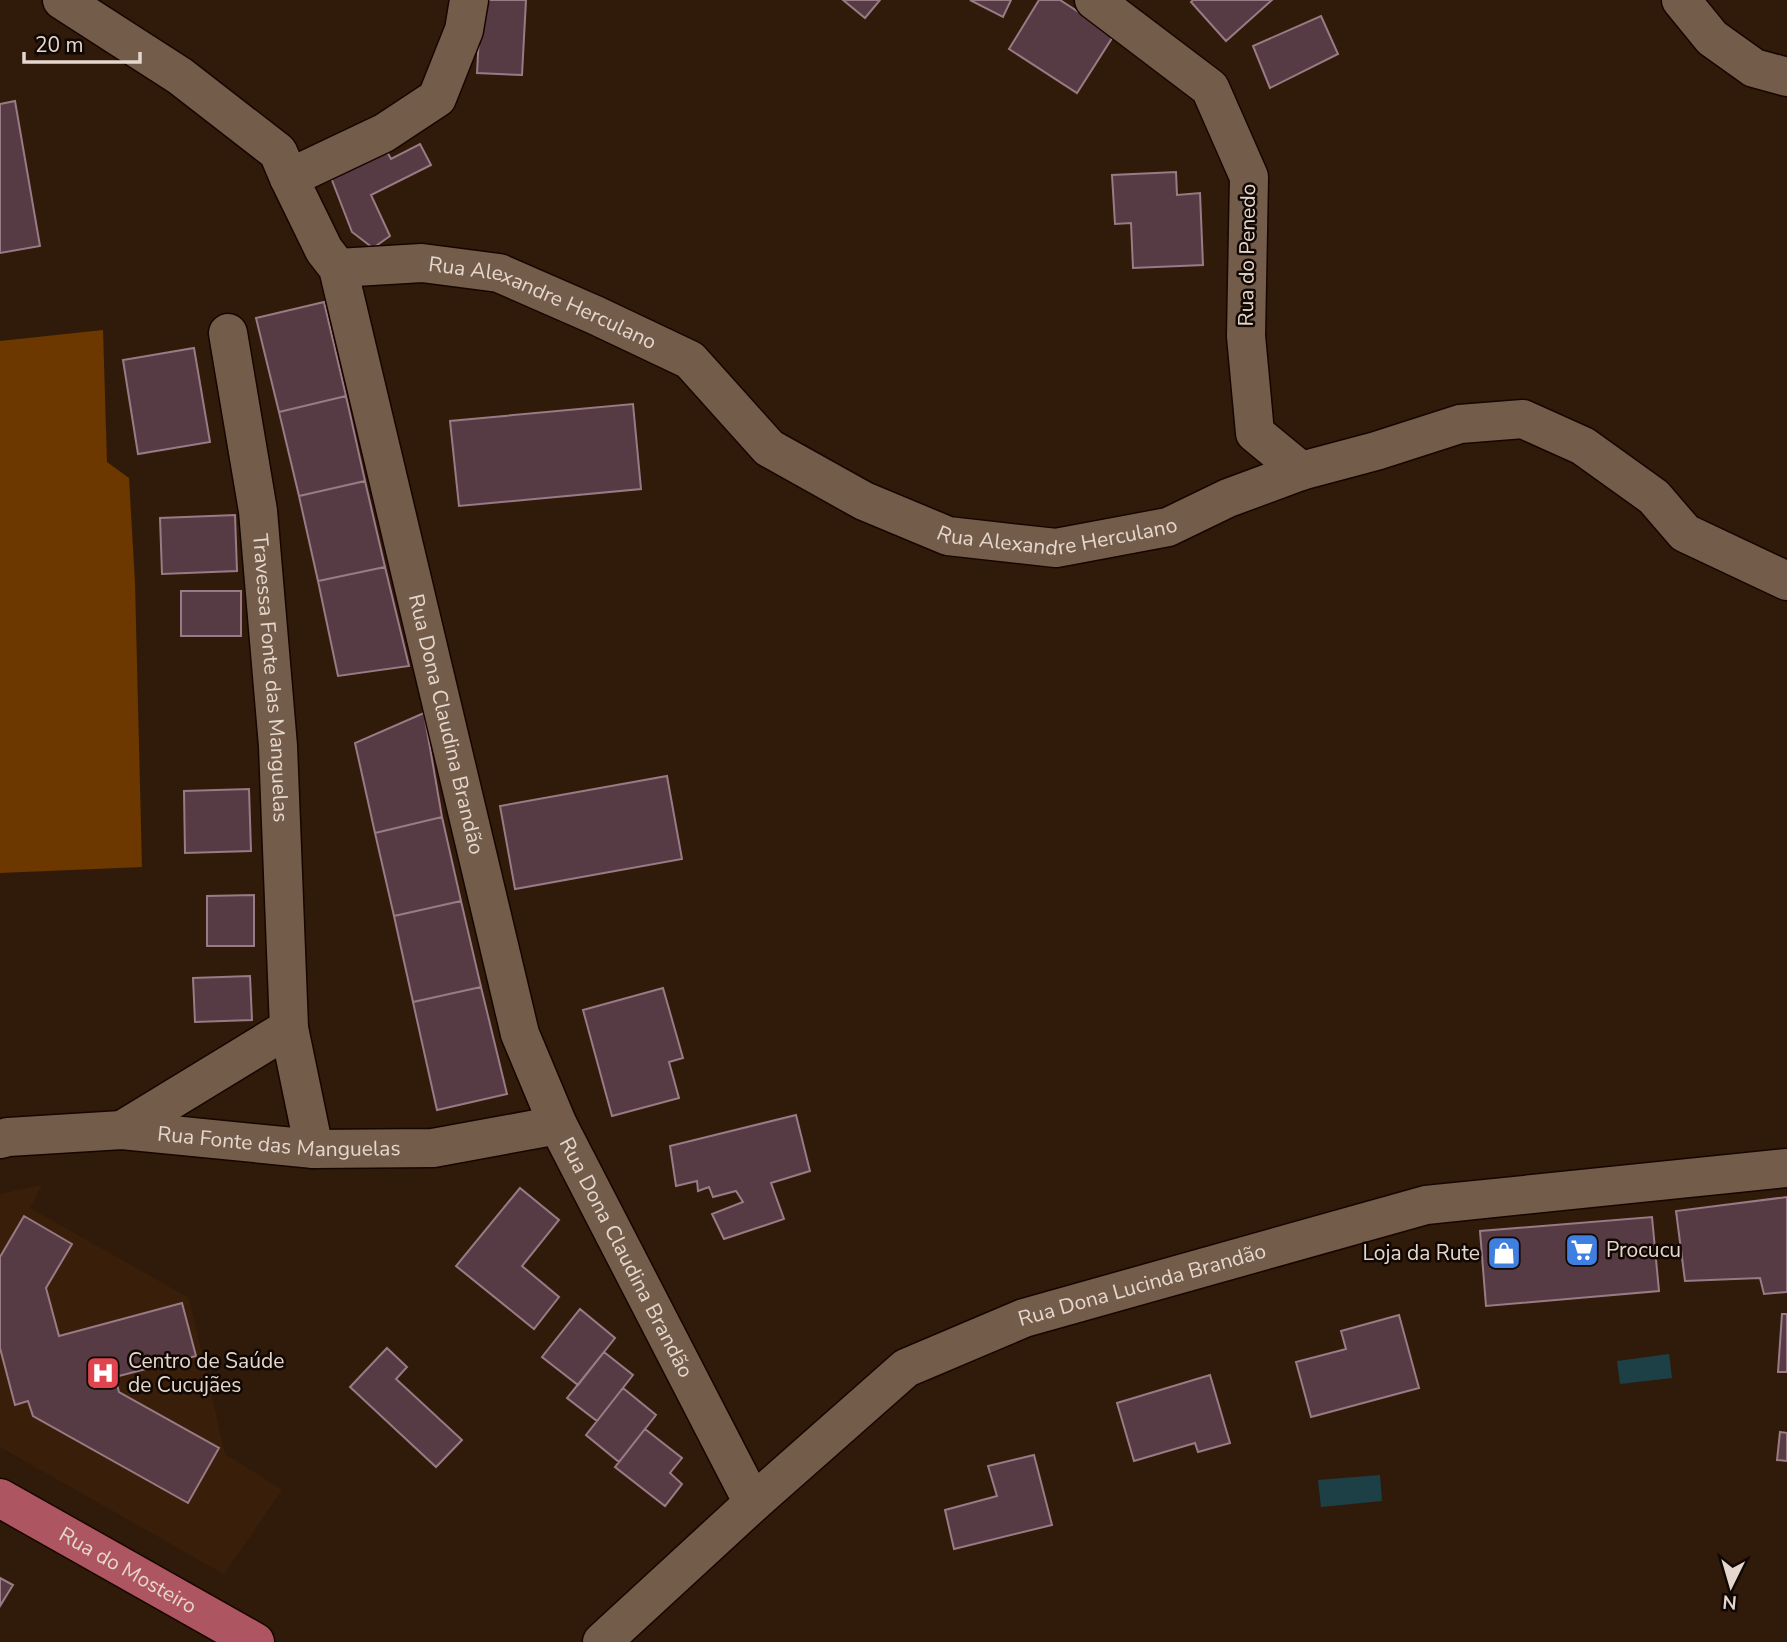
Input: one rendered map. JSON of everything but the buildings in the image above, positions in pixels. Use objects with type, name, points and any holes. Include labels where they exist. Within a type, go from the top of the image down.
[{"type":"main road","name":"Rua do Mosteiro","points":[[0,1498],[255,1642]]},
{"type":"street","name":"Rua Dona Claudina Brandão","points":[[62,0],[180,76],[278,152],[324,250],[338,268],[520,1034],[558,1125],[754,1503]]},
{"type":"street","points":[[289,178],[384,133],[437,98],[464,30],[469,0]]},
{"type":"street","name":"Rua do Penedo","points":[[1094,0],[1210,88],[1249,177],[1246,336],[1255,433],[1301,471]]},
{"type":"street","points":[[1681,0],[1712,37],[1754,68],[1787,77]]},
{"type":"street","name":"Rua Alexandre Herculano","points":[[338,268],[422,263],[499,273],[595,315],[690,360],[769,448],[864,501],[948,536],[1056,548],[1168,527],[1228,498],[1301,471],[1460,424],[1523,419],[1593,453],[1654,496],[1685,533],[1787,581]]},
{"type":"street","name":"Travessa Fonte das Manguelas","points":[[228,332],[260,524],[278,746],[289,1028],[314,1149]]},
{"type":"street","points":[[122,1130],[289,1028]]},
{"type":"street","name":"Rua Fonte das Manguelas","points":[[0,1139],[122,1130],[314,1149],[433,1148],[558,1125]]},
{"type":"street","name":"Rua Dona Lucinda Brandão","points":[[602,1642],[906,1367],[1024,1318],[1426,1205],[1787,1168]]},
{"type":"shaded area","points":[[103,330],[107,462],[129,478],[135,583],[142,867],[0,873],[0,341]]},
{"type":"shaded area","name":"Centro de Saúde de Cucujães","points":[[42,1185],[30,1208],[189,1298],[225,1454],[282,1490],[224,1574],[0,1447],[0,1194]]},
{"type":"water","points":[[1669,1354],[1672,1378],[1620,1384],[1617,1361]]},
{"type":"water","points":[[1380,1475],[1382,1501],[1321,1507],[1318,1480]]},
{"type":"place","name":"Procucu","points":[[1582,1250]]},
{"type":"place","name":"Loja da Rute","points":[[1504,1253]]},
{"type":"place","name":"Centro de Saúde de Cucujães","points":[[103,1373]]}]
